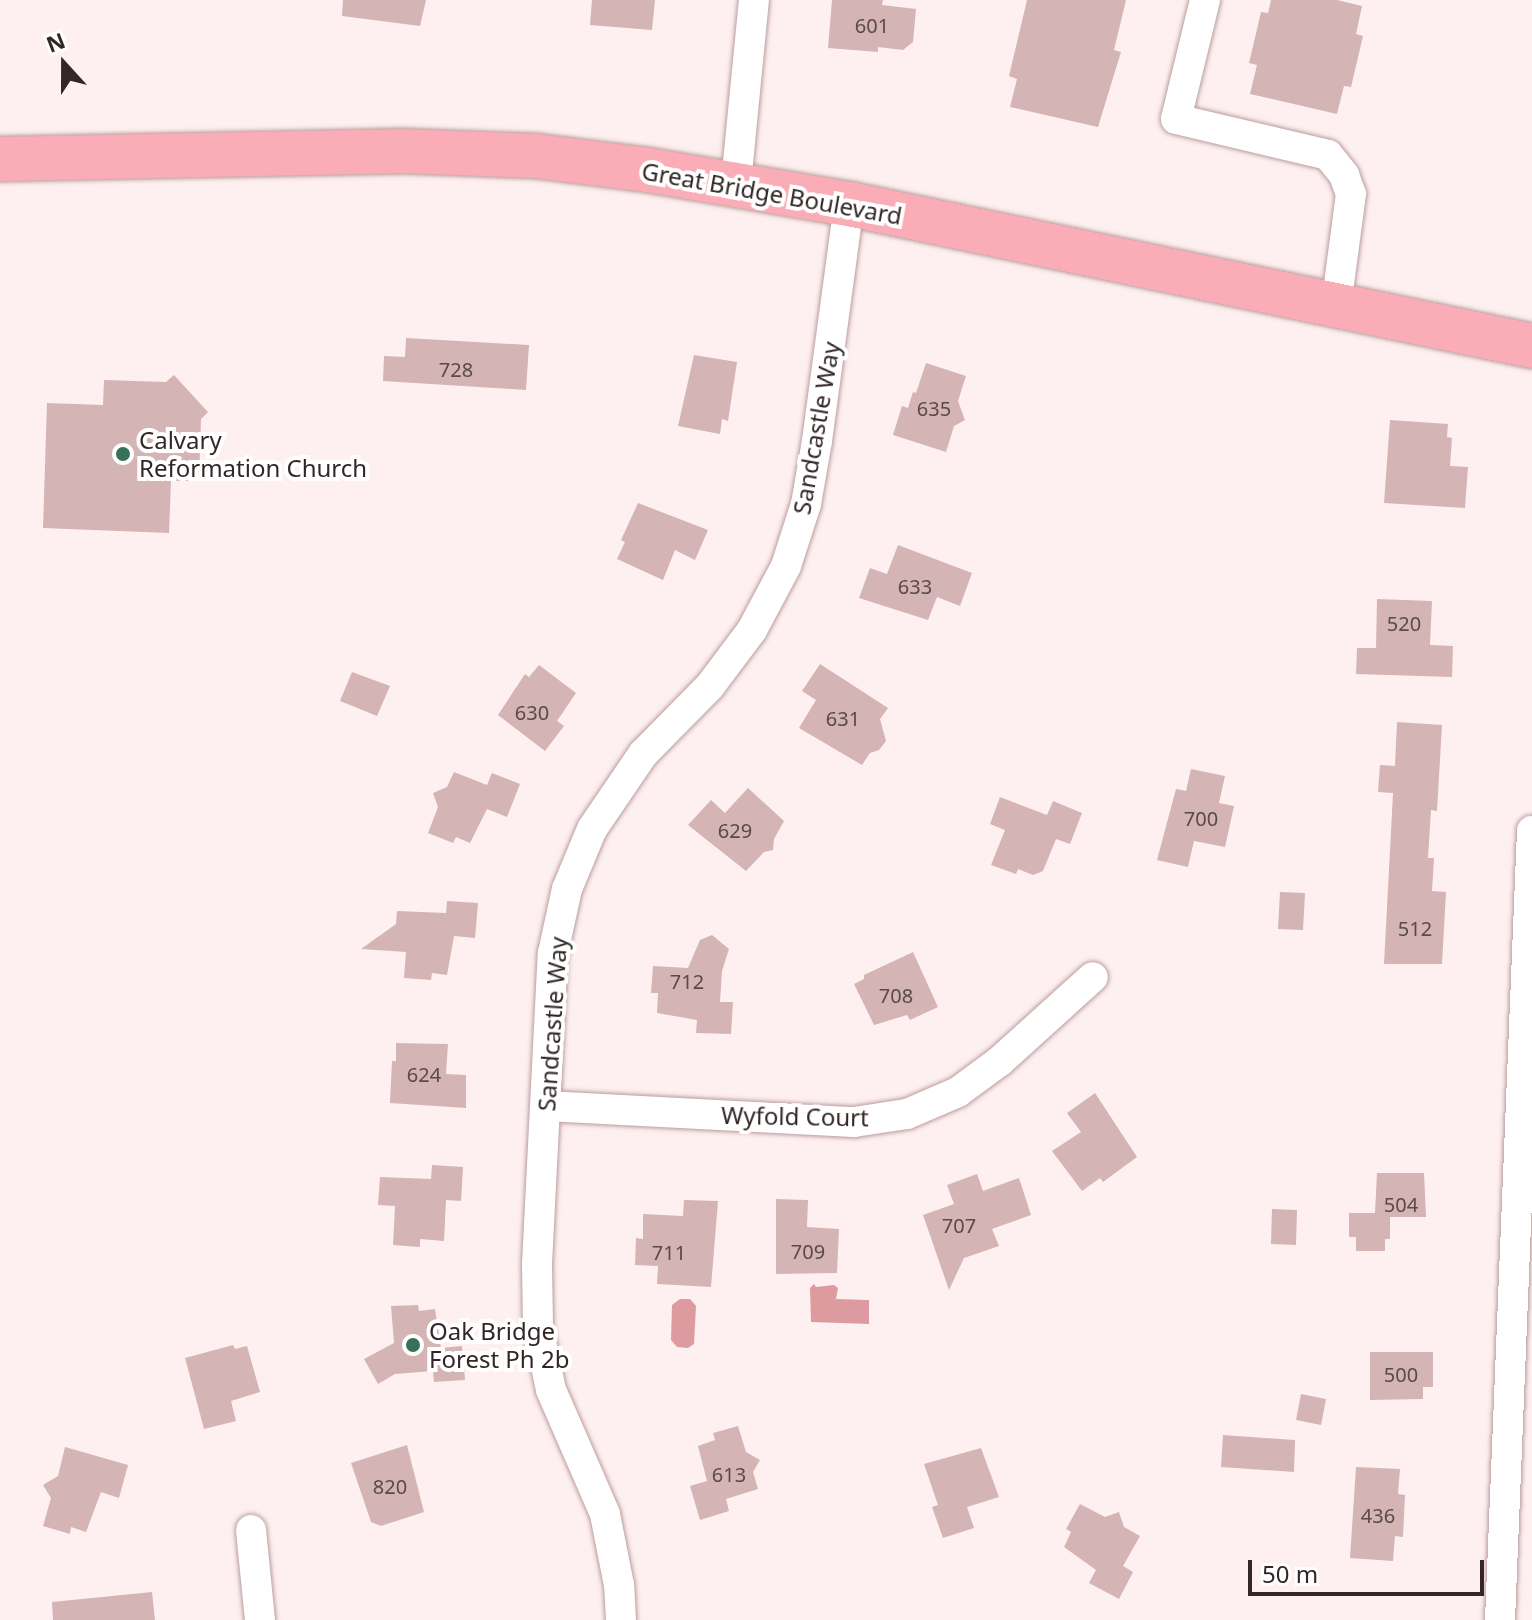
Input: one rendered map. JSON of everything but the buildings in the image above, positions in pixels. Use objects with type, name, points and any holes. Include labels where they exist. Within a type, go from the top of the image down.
[{"type":"main road","name":"Great Bridge Boulevard","points":[[0,159],[400,151],[536,156],[736,183],[849,204],[1532,346]]},
{"type":"street","points":[[736,183],[754,0]]},
{"type":"street","points":[[1205,0],[1176,119],[1328,155],[1344,175],[1351,194],[1336,306]]},
{"type":"street","name":"Sandcastle Way","points":[[621,1620],[619,1585],[605,1514],[551,1390],[538,1327],[537,1264],[553,953],[567,889],[592,829],[643,754],[719,675],[752,630],[786,566],[806,504],[817,441],[849,204]]},
{"type":"street","points":[[1500,1620],[1532,831]]},
{"type":"street","name":"Wyfold Court","points":[[546,1106],[854,1122],[907,1114],[958,1092],[1000,1061],[1093,977]]},
{"type":"street","points":[[251,1530],[260,1620]]},
{"type":"shaded area","points":[[814,1284],[816,1287],[834,1285],[838,1288],[836,1299],[869,1300],[869,1324],[811,1322],[810,1288]]},
{"type":"shaded area","points":[[680,1299],[690,1299],[696,1306],[694,1344],[688,1348],[677,1347],[671,1340],[672,1305]]},
{"type":"place","name":"Calvary Reformation Church","points":[[123,454]]},
{"type":"place","name":"Oak Bridge Forest Ph 2b","points":[[413,1345]]}]
